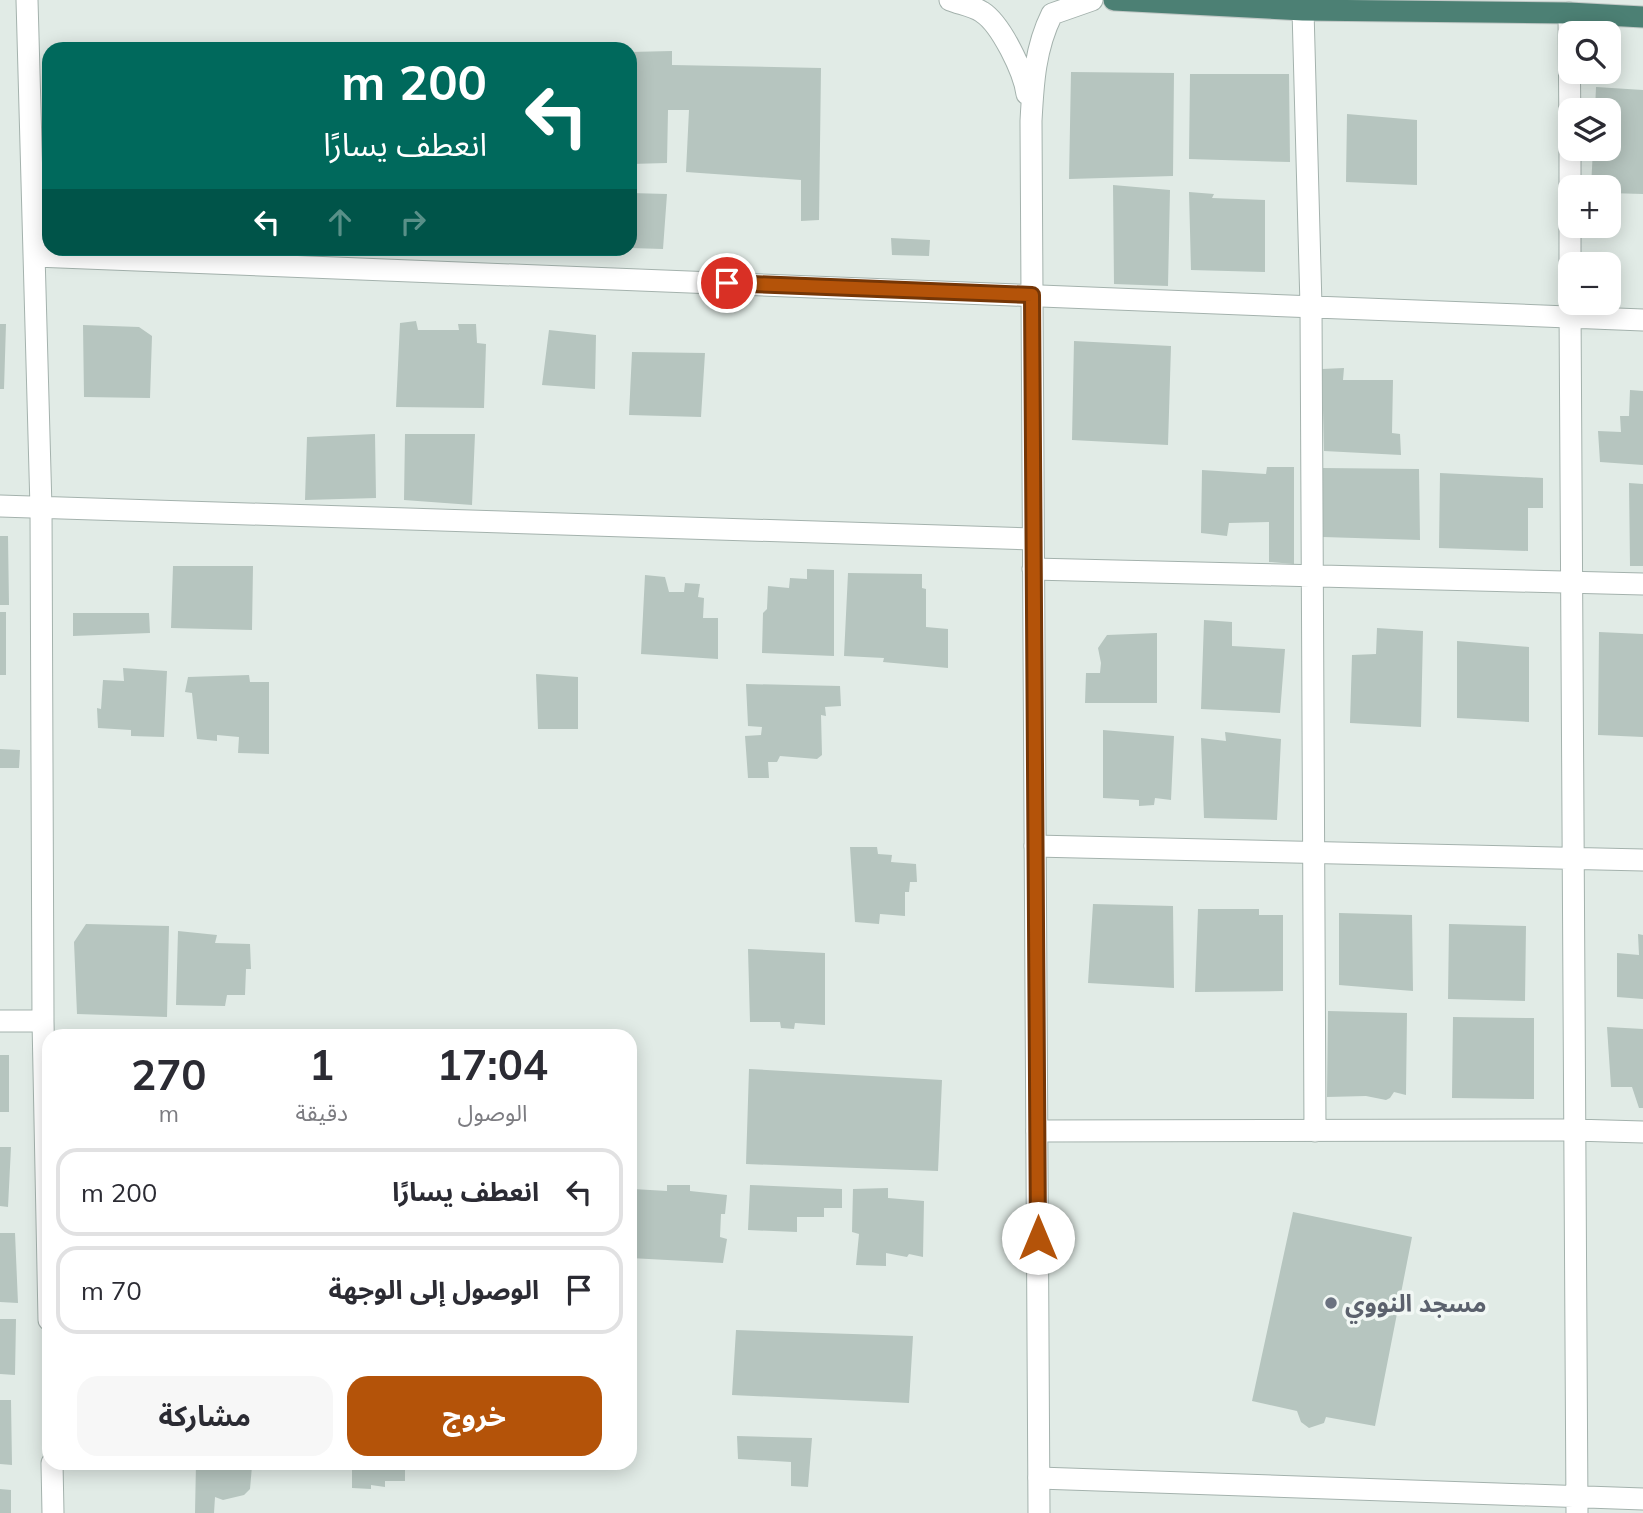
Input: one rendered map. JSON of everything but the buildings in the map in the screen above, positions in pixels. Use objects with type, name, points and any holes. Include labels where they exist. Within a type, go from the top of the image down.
[{"type":"highway","points":[[1114,0],[1303,10],[1569,13],[1643,17]]},
{"type":"street","points":[[27,0],[41,508],[43,1029]]},
{"type":"street","points":[[950,0],[982,12],[1007,42],[1025,79],[1031,121]]},
{"type":"street","points":[[1039,1513],[1031,121],[1034,74],[1041,35],[1052,14],[1092,0]]},
{"type":"street","points":[[1303,10],[1311,306],[1315,1131]]},
{"type":"street","points":[[1569,13],[1570,98]]},
{"type":"street","points":[[35,256],[1311,306],[1558,310]]},
{"type":"street","points":[[1570,315],[1577,1504]]},
{"type":"street","points":[[1606,315],[1643,320]]},
{"type":"street","points":[[0,506],[1033,539]]},
{"type":"street","points":[[1033,569],[1643,584]]},
{"type":"street","points":[[1035,846],[1643,860]]},
{"type":"street","points":[[0,1021],[43,1021]]},
{"type":"street","points":[[1037,1131],[1643,1132]]},
{"type":"street","points":[[52,1470],[53,1513]]},
{"type":"street","points":[[1039,1478],[1577,1504],[1643,1499]]},
{"type":"place","name":"مسجد النووي","points":[[1331,1303]]},
{"type":"route","points":[[727,283],[1032,295],[1038,1238]]}]
